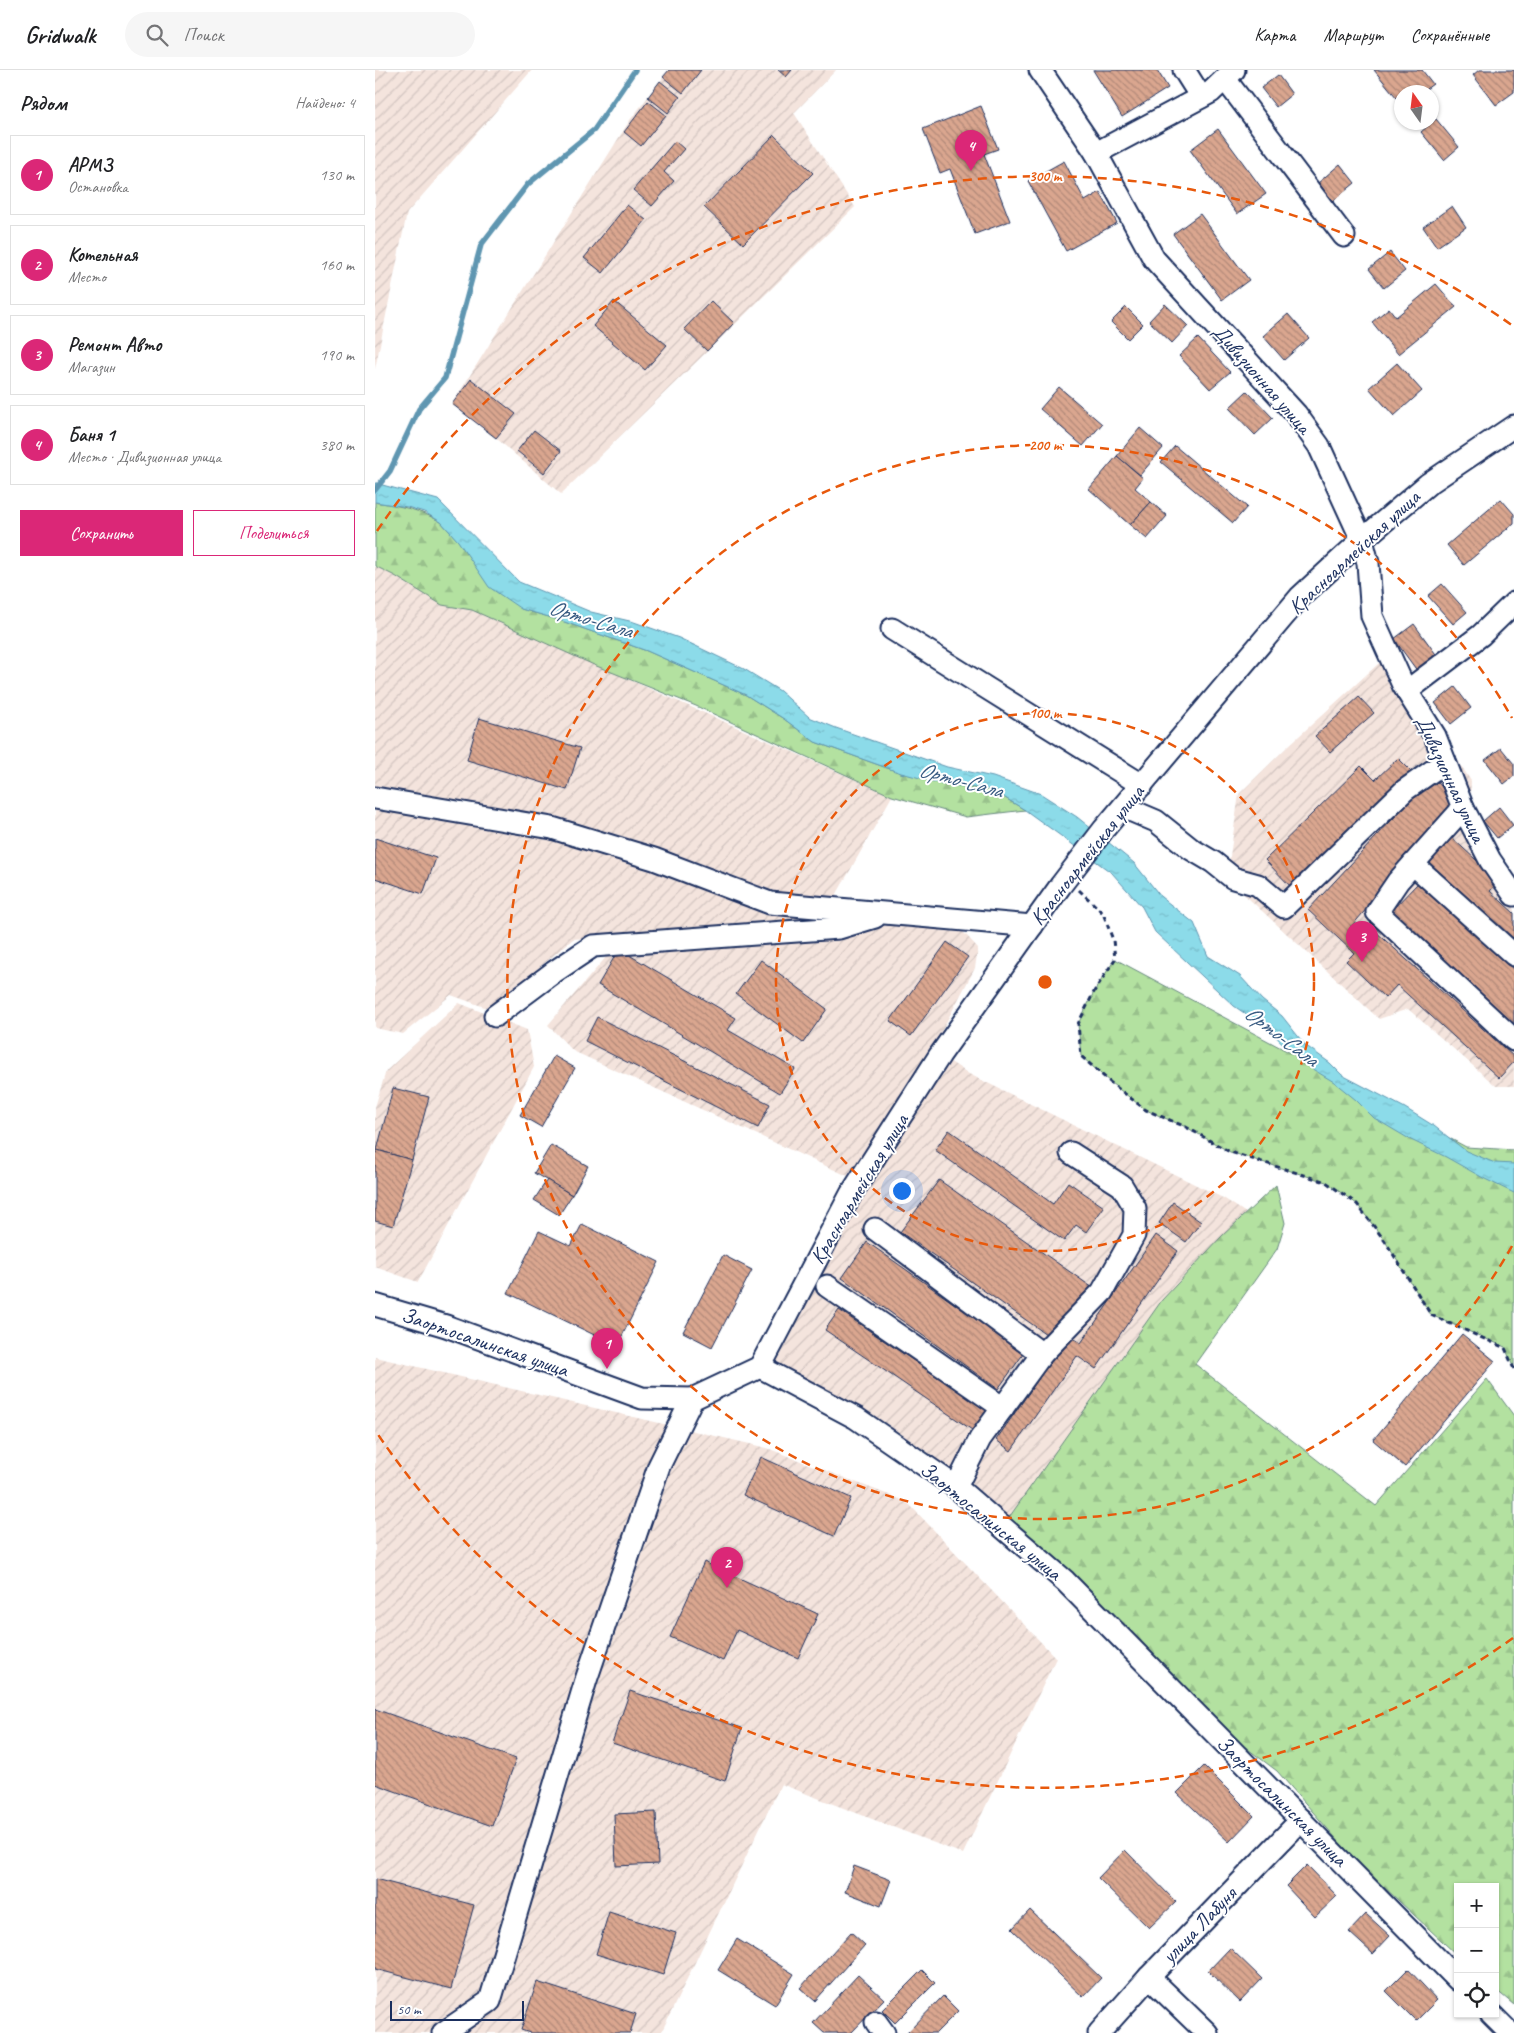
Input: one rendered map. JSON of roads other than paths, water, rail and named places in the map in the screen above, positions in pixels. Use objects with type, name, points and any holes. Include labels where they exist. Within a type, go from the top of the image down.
[{"type":"street","name":"Дивизионная улица","points":[[1039,70],[1096,153],[1154,259],[1296,414],[1319,446],[1363,540],[1368,563],[1372,616],[1407,691],[1435,736],[1463,808],[1490,860],[1513,891]]},
{"type":"street","points":[[1184,70],[1201,97]]},
{"type":"street","points":[[1096,153],[1211,92],[1230,74],[1344,236]]},
{"type":"street","name":"Красноармейская улица","points":[[760,1367],[843,1207],[940,1055],[1031,926],[1104,829],[1300,597],[1428,484],[1514,426]]},
{"type":"street","points":[[1407,691],[1481,635],[1514,603]]},
{"type":"street","points":[[892,628],[1142,785]]},
{"type":"street","points":[[1123,807],[1156,821],[1191,849],[1213,862],[1233,878],[1257,885],[1284,908],[1405,790],[1445,762]]},
{"type":"street","points":[[375,798],[552,828],[654,859],[770,903],[1031,926]]},
{"type":"street","points":[[1463,808],[1398,881],[1377,912],[1514,1040]]},
{"type":"street","points":[[1413,864],[1514,955]]},
{"type":"street","points":[[495,1016],[554,972],[593,946],[839,928],[886,914]]},
{"type":"street","points":[[956,1487],[981,1438],[1042,1354],[1102,1292],[1134,1235],[1135,1208],[1122,1186],[1071,1153]]},
{"type":"street","points":[[875,1230],[1042,1354]]},
{"type":"street","points":[[827,1286],[1003,1408]]},
{"type":"street","name":"Заортосалинская улица","points":[[375,1305],[446,1326],[642,1398],[692,1399],[760,1367],[855,1418],[956,1487],[1065,1581],[1454,1976]]},
{"type":"street","points":[[443,2033],[490,2001],[585,1680],[659,1466],[692,1399]]},
{"type":"street","name":"улица Лабуня","points":[[1099,2033],[1149,1977],[1301,1820]]},
{"type":"street","points":[[1149,1977],[1207,2033]]},
{"type":"street","points":[[1495,2018],[1510,2033]]},
{"type":"water","name":"Орто-Сала","points":[[375,483],[438,500],[519,582],[591,612],[634,622],[679,638],[744,669],[780,691],[809,717],[836,728],[947,767],[993,777],[1041,794],[1077,817],[1134,863],[1161,897],[1194,923],[1208,956],[1240,976],[1262,1000],[1282,1016],[1305,1045],[1330,1063],[1342,1075],[1405,1108],[1434,1126],[1466,1151],[1495,1163],[1514,1164],[1514,1193],[1411,1140],[1374,1118],[1334,1082],[1304,1064],[1269,1030],[1234,1006],[1155,932],[1142,907],[1112,873],[1025,810],[992,790],[943,784],[901,773],[815,742],[784,719],[746,695],[647,651],[556,619],[521,609],[489,587],[458,541],[441,522],[424,512],[375,502]]},
{"type":"waterway","points":[[375,490],[390,471],[419,409],[445,378],[481,245],[528,184],[594,130],[635,70]]},
{"type":"place","name":"Баня 1","points":[[971,171]]},
{"type":"place","name":"Ремонт Авто","points":[[1362,962]]},
{"type":"place","name":"АРМЗ","points":[[607,1369]]},
{"type":"place","name":"Котельная","points":[[727,1588]]}]
